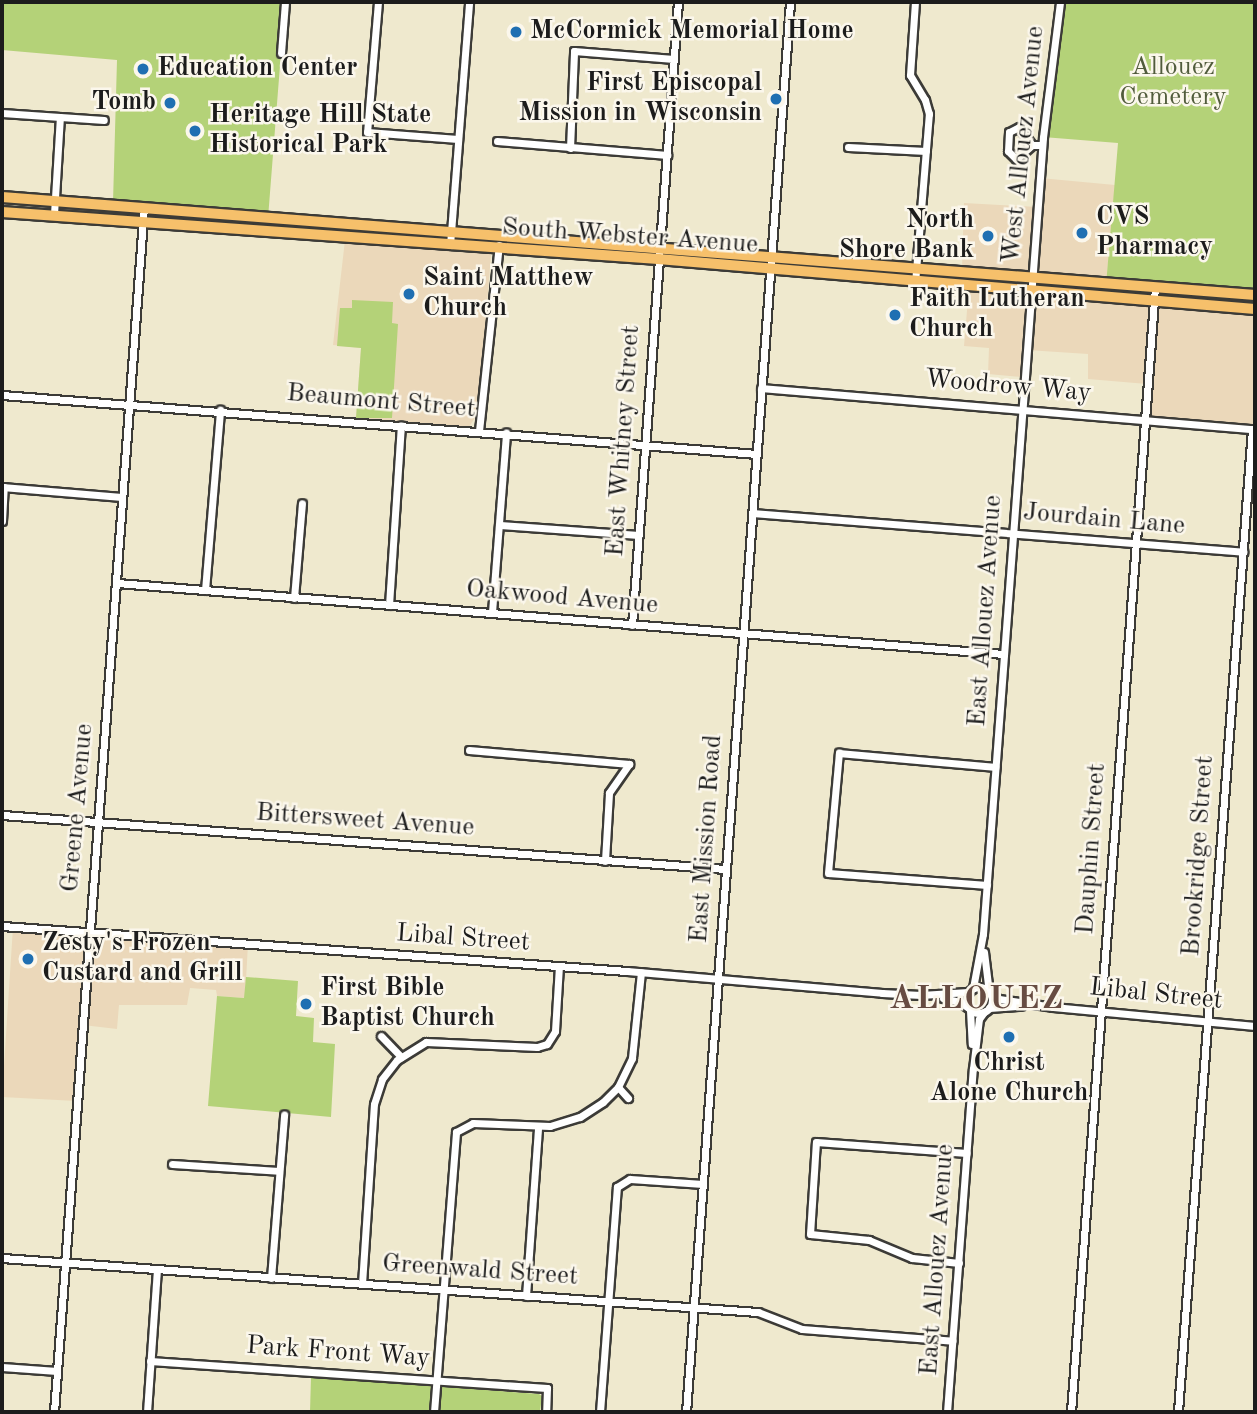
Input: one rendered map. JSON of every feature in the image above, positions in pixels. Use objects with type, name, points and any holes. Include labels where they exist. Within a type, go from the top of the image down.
[{"type":"main road","name":"South Webster Avenue","points":[[2,197],[452,232],[770,263],[916,269],[1255,295]]},
{"type":"main road","name":"South Webster Avenue","points":[[2,212],[143,220],[450,245],[659,254]]},
{"type":"main road","name":"South Webster Avenue","points":[[770,263],[915,283],[1255,309]]},
{"type":"street","points":[[281,52],[285,2]]},
{"type":"street","points":[[377,2],[367,132],[458,139]]},
{"type":"street","points":[[450,245],[469,2]]},
{"type":"street","name":"East Whitney Street","points":[[632,625],[678,2]]},
{"type":"street","name":"East Mission Road","points":[[686,1412],[790,2]]},
{"type":"street","points":[[915,2],[910,75],[928,108],[915,283]]},
{"type":"street","name":"West Allouez Avenue","points":[[1031,292],[1042,145],[1060,2]]},
{"type":"street","points":[[570,148],[574,51],[674,60]]},
{"type":"street","points":[[2,113],[104,120]]},
{"type":"street","points":[[54,214],[60,117]]},
{"type":"street","points":[[497,141],[667,156]]},
{"type":"street","points":[[1032,145],[1042,145]]},
{"type":"street","points":[[848,147],[926,151]]},
{"type":"street","name":"Greene Avenue","points":[[54,1412],[144,208]]},
{"type":"street","points":[[479,431],[499,237]]},
{"type":"street","name":"Dauphin Street","points":[[1071,1412],[1155,288]]},
{"type":"street","name":"East Allouez Avenue","points":[[973,1069],[969,1008],[983,934],[1031,292]]},
{"type":"street","name":"Woodrow Way","points":[[761,388],[1252,429]]},
{"type":"street","name":"Beaumont Street","points":[[2,395],[756,454]]},
{"type":"street","points":[[205,590],[220,411]]},
{"type":"street","points":[[389,605],[401,425]]},
{"type":"street","name":"Brookridge Street","points":[[1178,1412],[1252,429]]},
{"type":"street","points":[[492,612],[506,433]]},
{"type":"street","points":[[2,521],[3,487],[121,497]]},
{"type":"street","points":[[294,598],[302,503]]},
{"type":"street","name":"Jourdain Lane","points":[[752,513],[1243,552]]},
{"type":"street","points":[[500,526],[639,535]]},
{"type":"street","name":"Oakwood Avenue","points":[[117,583],[1004,654]]},
{"type":"street","points":[[469,750],[629,764],[609,793],[605,861]]},
{"type":"street","points":[[986,885],[828,873],[839,753],[995,767]]},
{"type":"street","name":"Bittersweet Avenue","points":[[2,815],[726,869]]},
{"type":"street","name":"Libal Street","points":[[2,926],[921,995],[950,999],[969,1008],[986,1010],[1053,1007]]},
{"type":"street","name":"East Allouez Avenue","points":[[947,1412],[973,1069],[979,1019],[986,1010],[990,993],[983,934]]},
{"type":"street","points":[[362,1284],[374,1104],[382,1079],[401,1057],[416,1046],[435,1041],[544,1045],[552,1040],[555,1031],[559,966]]},
{"type":"street","points":[[434,1412],[456,1132],[473,1123],[538,1127],[561,1124],[586,1114],[618,1087],[635,1049],[641,972]]},
{"type":"street","name":"Libal Street","points":[[921,995],[982,987],[999,999],[1053,1007],[1255,1026]]},
{"type":"street","points":[[381,1036],[401,1057]]},
{"type":"street","points":[[618,1087],[628,1098]]},
{"type":"street","points":[[271,1278],[284,1115]]},
{"type":"street","points":[[526,1296],[538,1127]]},
{"type":"street","points":[[959,1263],[912,1258],[869,1240],[810,1234],[810,1221],[816,1142],[967,1153]]},
{"type":"street","points":[[172,1164],[279,1171]]},
{"type":"street","points":[[600,1412],[615,1191],[618,1184],[634,1178],[703,1184]]},
{"type":"street","name":"Greenwald Street","points":[[2,1258],[758,1311],[802,1329],[821,1332],[953,1341]]},
{"type":"street","points":[[147,1412],[157,1269]]},
{"type":"street","name":"Park Front Way","points":[[150,1361],[547,1388],[546,1412]]},
{"type":"street","points":[[2,1367],[57,1371]]},
{"type":"shaded area","points":[[1040,178],[1115,185],[1106,285],[962,269],[964,203],[1037,207]]},
{"type":"shaded area","points":[[345,240],[487,251],[491,255],[478,413],[469,427],[356,418],[361,348],[333,345]]},
{"type":"shaded area","points":[[969,287],[1255,309],[1255,427],[1145,419],[1147,384],[1088,379],[1088,354],[1027,350],[1022,377],[988,374],[989,348],[964,346]]},
{"type":"shaded area","points":[[13,927],[248,944],[245,998],[217,996],[216,990],[190,988],[187,1005],[119,1005],[117,1029],[83,1025],[76,1101],[2,1097]]},
{"type":"green space","name":"Heritage Hill State Historical Park","points":[[2,2],[285,2],[268,218],[113,202],[117,60],[2,50]]},
{"type":"green space","name":"Allouez Cemetery","points":[[1060,2],[1255,2],[1255,295],[1106,285],[1118,143],[1043,137]]},
{"type":"green space","points":[[352,300],[393,302],[392,323],[398,324],[392,418],[356,418],[361,348],[337,346],[340,308],[352,308]]},
{"type":"green space","points":[[246,977],[298,981],[296,1016],[314,1018],[313,1042],[335,1044],[331,1117],[208,1106],[217,996],[244,998]]},
{"type":"green space","points":[[311,1377],[542,1396],[540,1412],[310,1412]]},
{"type":"place","name":"McCormick Memorial Home","points":[[516,32]]},
{"type":"place","name":"Education Center","points":[[143,69]]},
{"type":"place","name":"First Episcopal Mission in Wisconsin","points":[[776,99]]},
{"type":"place","name":"Tomb","points":[[170,103]]},
{"type":"place","name":"Heritage Hill State Historical Park","points":[[195,131]]},
{"type":"place","name":"CVS Pharmacy","points":[[1082,233]]},
{"type":"place","name":"North Shore Bank","points":[[988,236]]},
{"type":"place","name":"Saint Matthew Church","points":[[409,294]]},
{"type":"place","name":"Faith Lutheran Church","points":[[895,315]]},
{"type":"place","name":"Zesty's Frozen Custard and Grill","points":[[28,959]]},
{"type":"place","name":"First Bible Baptist Church","points":[[306,1004]]},
{"type":"place","name":"Christ Alone Church","points":[[1009,1037]]},
{"type":"district","name":"ALLOUEZ","points":[[977,1000]]}]
